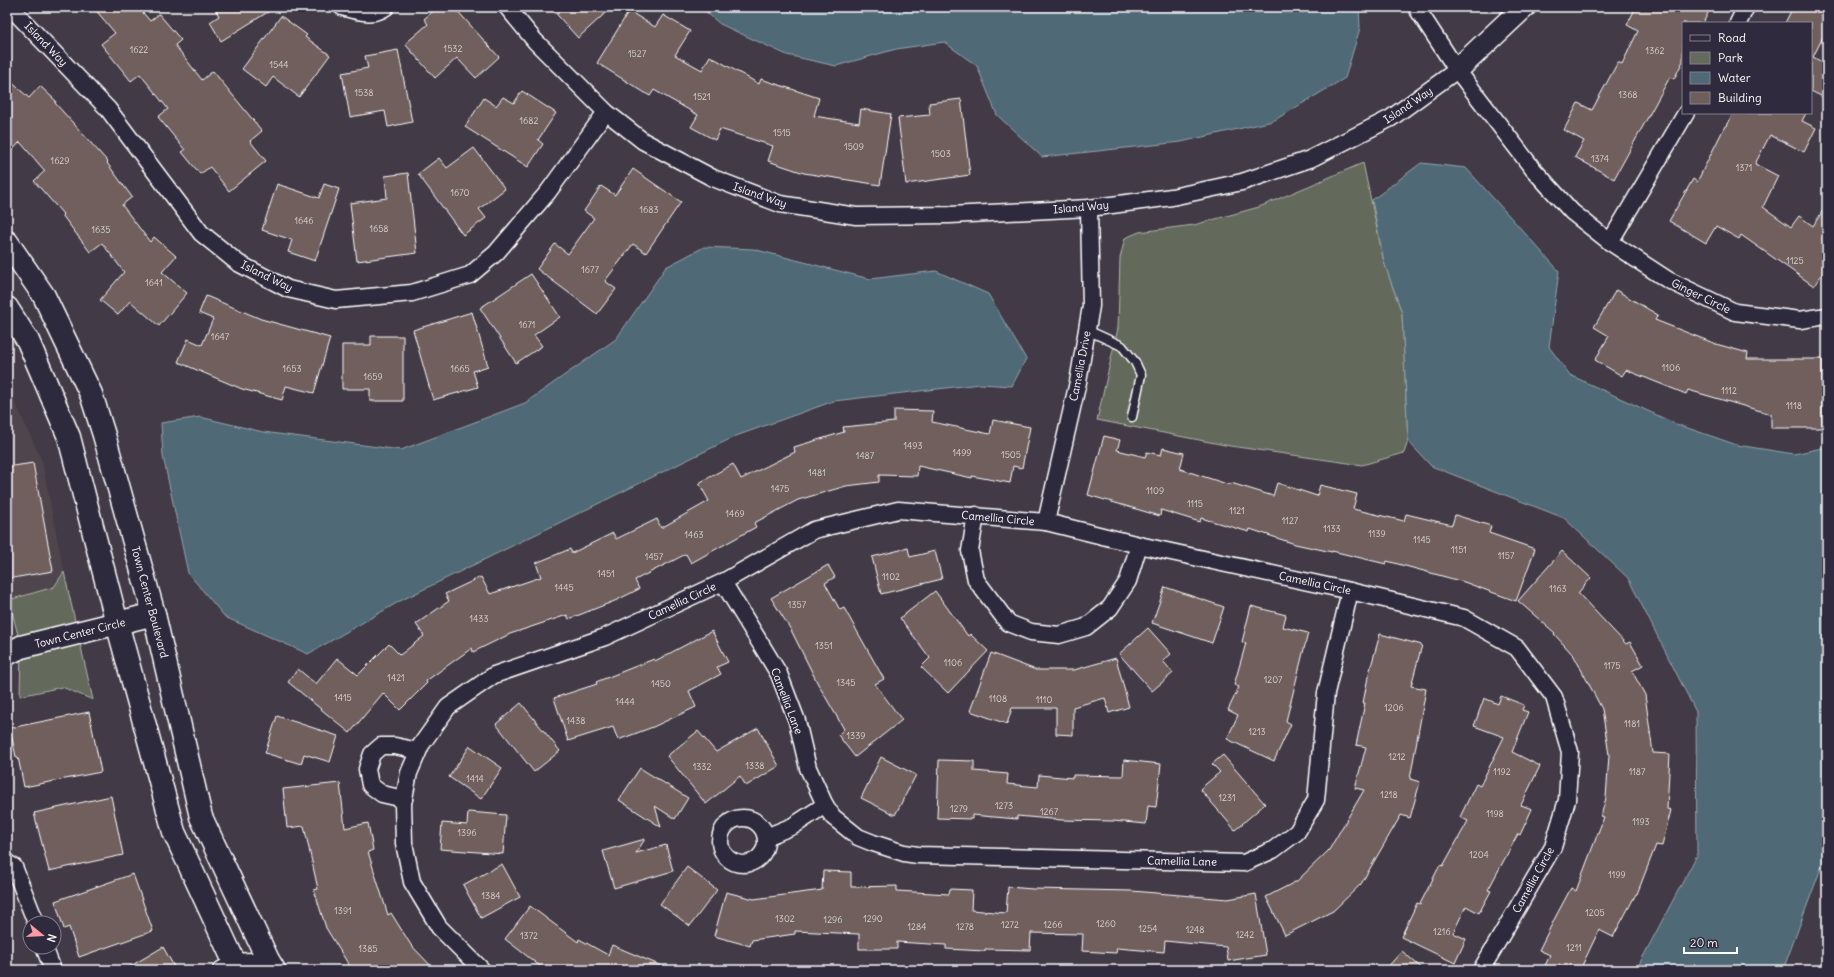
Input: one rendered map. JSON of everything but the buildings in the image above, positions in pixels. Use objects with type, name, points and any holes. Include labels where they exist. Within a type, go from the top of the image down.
[{"type":"street","name":"Island Way","points":[[10,7],[108,109],[201,233],[238,263],[288,289],[336,300],[412,293],[470,275],[496,252],[548,192],[606,112]]},
{"type":"street","points":[[342,7],[363,13],[382,10],[386,7]]},
{"type":"street","name":"Island Way","points":[[507,7],[535,42],[606,112],[643,141],[713,178],[780,204],[856,216],[950,215],[1089,208],[1172,197],[1242,182],[1310,159],[1391,118],[1458,70],[1524,7]]},
{"type":"street","name":"Ginger Circle","points":[[1416,7],[1458,70],[1532,169],[1572,212],[1610,242],[1668,280],[1735,312],[1800,320],[1827,316]]},
{"type":"street","points":[[1738,22],[1746,7]]},
{"type":"street","points":[[1610,242],[1685,114]]},
{"type":"street","name":"Camellia Drive","points":[[1046,522],[1078,382],[1091,306],[1089,208]]},
{"type":"street","name":"Town Center Boulevard","points":[[8,245],[44,296],[90,394],[104,435],[154,614],[202,816],[267,967]]},
{"type":"street","points":[[7,308],[28,341],[69,437],[117,623],[174,832],[231,967],[267,967]]},
{"type":"street","name":"Camellia Circle","points":[[482,970],[439,927],[412,882],[404,843],[404,799],[409,773],[421,745],[448,707],[494,675],[605,637],[723,582],[814,530],[898,510],[976,515],[1046,522],[1139,545],[1350,591],[1464,618],[1517,648],[1554,697],[1570,752],[1567,800],[1553,847],[1481,970]]},
{"type":"street","points":[[976,515],[970,552],[976,580],[1008,623],[1031,632],[1059,635],[1086,627],[1098,618],[1110,608],[1128,581],[1139,545]]},
{"type":"street","name":"Camellia Lane","points":[[723,582],[779,674],[797,721],[808,768],[825,805],[833,817],[858,837],[873,844],[904,854],[1244,863],[1273,850],[1297,832],[1316,800],[1326,693],[1350,591]]},
{"type":"street","name":"Town Center Circle","points":[[7,654],[21,647],[154,614]]},
{"type":"street","points":[[404,799],[382,794],[370,785],[367,769],[372,754],[381,746],[395,746],[418,751]]},
{"type":"street","points":[[766,837],[793,826],[825,805]]},
{"type":"street","points":[[7,863],[14,867],[33,915]]},
{"type":"street","points":[[47,955],[53,970]]},
{"type":"lane","points":[[1087,330],[1122,346],[1135,362],[1141,375],[1132,417]]},
{"type":"shaded area","points":[[7,385],[42,461],[64,572],[54,587],[7,600]]},
{"type":"green space","points":[[1363,163],[1384,262],[1402,313],[1408,441],[1404,453],[1362,465],[1230,446],[1097,420],[1118,328],[1120,258],[1125,238],[1139,232],[1194,225],[1259,207]]},
{"type":"green space","points":[[64,572],[93,700],[62,687],[20,696],[21,647],[9,600],[54,587]]},
{"type":"water","points":[[700,7],[1359,7],[1360,28],[1345,78],[1273,121],[1181,142],[1042,157],[997,115],[977,66],[944,42],[896,49],[836,66],[787,55],[720,24]]},
{"type":"water","points":[[1421,163],[1466,168],[1559,271],[1549,347],[1570,375],[1676,424],[1737,445],[1794,454],[1827,447],[1827,852],[1783,970],[1636,970],[1697,855],[1696,712],[1628,578],[1564,518],[1431,466],[1408,441],[1402,313],[1384,262],[1372,200]]},
{"type":"water","points":[[704,247],[753,249],[870,279],[936,271],[988,294],[1026,359],[1012,386],[980,384],[834,401],[736,436],[402,600],[308,654],[225,617],[188,573],[163,456],[161,423],[200,417],[263,432],[401,450],[525,403],[616,339],[666,267]]}]
